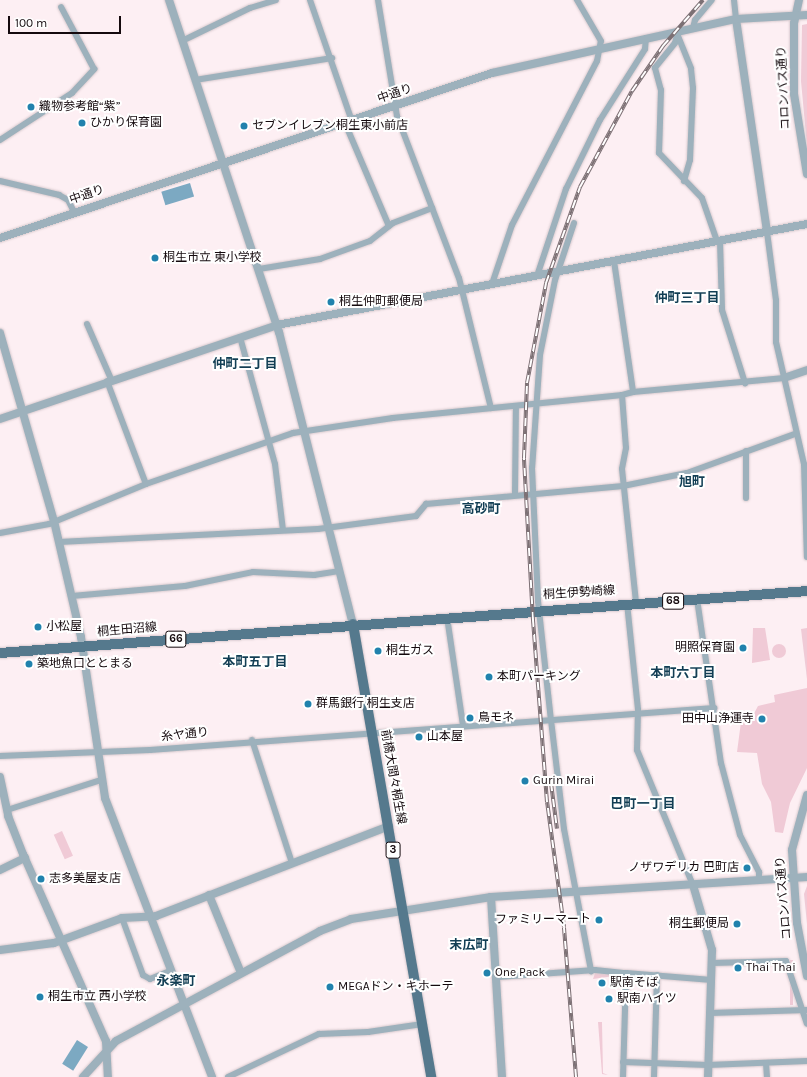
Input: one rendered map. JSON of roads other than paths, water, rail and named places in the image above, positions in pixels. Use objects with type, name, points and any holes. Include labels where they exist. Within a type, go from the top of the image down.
[{"type":"main road","name":"桐生伊勢崎線","points":[[353,624],[539,609],[807,591]]},
{"type":"main road","name":"桐生田沼線","points":[[0,653],[353,624]]},
{"type":"main road","name":"前橋大間々桐生線","points":[[353,624],[389,826],[431,1077]]},
{"type":"street","points":[[169,0],[195,80],[224,161],[277,325],[306,430],[328,528],[353,624]]},
{"type":"street","points":[[182,41],[250,8],[276,0]]},
{"type":"street","points":[[310,0],[332,58],[349,122],[389,226]]},
{"type":"street","points":[[378,0],[394,108],[462,289],[491,408]]},
{"type":"street","points":[[492,284],[512,225],[601,48],[598,32],[577,0]]},
{"type":"street","points":[[693,28],[695,20],[712,0]]},
{"type":"street","points":[[734,0],[776,300],[776,336],[795,434],[804,464],[807,557]]},
{"type":"street","name":"コロンバス通り","points":[[799,0],[795,15],[794,106],[807,174]]},
{"type":"street","points":[[0,140],[72,93],[94,69],[61,8]]},
{"type":"street","name":"中通り","points":[[0,238],[224,161],[394,108],[492,73],[736,19],[807,15]]},
{"type":"street","points":[[678,33],[655,68],[661,93],[659,153],[706,204],[718,241],[722,310],[745,383]]},
{"type":"street","points":[[678,33],[691,69],[693,88],[690,160],[684,181]]},
{"type":"street","points":[[537,276],[566,189],[600,120],[645,49],[646,38]]},
{"type":"street","points":[[195,80],[332,58]]},
{"type":"street","points":[[0,181],[59,194],[68,200],[74,212]]},
{"type":"street","points":[[259,269],[320,259],[370,241],[389,226],[432,208]]},
{"type":"street","points":[[574,224],[557,272],[540,355],[534,404],[533,494],[539,609],[564,829],[591,971]]},
{"type":"street","points":[[0,419],[109,380],[277,325],[807,224]]},
{"type":"street","points":[[614,261],[634,392]]},
{"type":"street","points":[[87,324],[109,380],[146,484]]},
{"type":"street","points":[[0,333],[21,411],[54,521],[72,596],[83,647],[101,780],[148,917],[212,1077]]},
{"type":"street","points":[[240,337],[277,472],[283,530]]},
{"type":"street","points":[[0,533],[54,521],[146,484],[269,441],[306,430],[491,408],[622,395],[634,392],[745,383],[784,378],[807,370]]},
{"type":"street","points":[[622,395],[626,448],[623,486],[632,603],[638,715],[636,744],[640,762],[693,885],[709,936],[712,980],[708,1077]]},
{"type":"street","points":[[515,495],[516,406]]},
{"type":"street","points":[[59,542],[328,528],[416,516],[426,504],[623,486],[687,474],[795,434]]},
{"type":"street","points":[[746,451],[746,498]]},
{"type":"street","points":[[72,596],[185,586],[253,572],[314,576],[339,571]]},
{"type":"street","points":[[697,599],[726,786],[740,835],[758,872],[759,881]]},
{"type":"street","points":[[447,616],[462,726]]},
{"type":"street","name":"糸ヤ通り","points":[[0,756],[638,715],[714,708]]},
{"type":"street","points":[[252,740],[292,863]]},
{"type":"street","points":[[0,777],[7,810],[25,858],[107,1047],[108,1077]]},
{"type":"street","points":[[7,810],[101,780]]},
{"type":"street","name":"コロンバス通り","points":[[807,796],[794,835],[793,878],[807,976]]},
{"type":"street","points":[[0,950],[60,941],[122,918],[148,917],[389,826]]},
{"type":"street","points":[[0,870],[25,858]]},
{"type":"street","points":[[83,1077],[107,1047],[183,1004],[341,922],[402,910],[491,897],[807,877]]},
{"type":"street","points":[[209,895],[241,974]]},
{"type":"street","points":[[491,897],[498,977],[502,1077]]},
{"type":"street","points":[[122,918],[143,975],[150,979],[170,971]]},
{"type":"street","points":[[712,963],[786,961],[805,1010],[807,1024]]},
{"type":"street","points":[[498,977],[591,971],[712,980]]},
{"type":"street","points":[[623,1077],[626,973]]},
{"type":"street","points":[[654,1077],[657,975]]},
{"type":"street","points":[[710,1013],[805,1010]]},
{"type":"street","points":[[228,1077],[319,1034],[368,1032],[422,1024]]},
{"type":"street","points":[[623,1062],[708,1065],[807,1061]]},
{"type":"street","points":[[766,1063],[767,1077]]},
{"type":"water","points":[[190,183],[194,196],[165,205],[161,192]]},
{"type":"water","points":[[77,1040],[88,1047],[73,1071],[62,1064]]},
{"type":"railway","points":[[576,1077],[564,927],[547,802],[533,620],[524,458],[527,383],[546,283],[580,187],[632,91],[663,46],[703,0]]},
{"type":"railway","points":[[551,783],[557,829]]},
{"type":"place","name":"織物参考館“紫”","points":[[31,107]]},
{"type":"place","name":"ひかり保育園","points":[[82,123]]},
{"type":"place","name":"セブンイレブン桐生東小前店","points":[[244,126]]},
{"type":"place","name":"桐生市立 東小学校","points":[[155,258]]},
{"type":"place","name":"桐生仲町郵便局","points":[[331,302]]},
{"type":"place","name":"小松屋","points":[[38,627]]},
{"type":"place","name":"明照保育園","points":[[743,648]]},
{"type":"place","name":"桐生ガス","points":[[378,651]]},
{"type":"place","name":"築地魚口ととまる","points":[[29,664]]},
{"type":"place","name":"本町パーキング","points":[[489,677]]},
{"type":"place","name":"群馬銀行 桐生支店","points":[[308,704]]},
{"type":"place","name":"鳥モネ","points":[[470,718]]},
{"type":"place","name":"田中山浄運寺","points":[[762,719]]},
{"type":"place","name":"山本屋","points":[[419,737]]},
{"type":"place","name":"Gurin Mirai","points":[[525,781]]},
{"type":"place","name":"ノザワデリカ 巴町店","points":[[747,868]]},
{"type":"place","name":"志多美屋支店","points":[[41,879]]},
{"type":"place","name":"ファミリーマート","points":[[599,920]]},
{"type":"place","name":"桐生郵便局","points":[[737,924]]},
{"type":"place","name":"Thai Thai","points":[[738,968]]},
{"type":"place","name":"One Pack","points":[[487,973]]},
{"type":"place","name":"駅南そば","points":[[602,983]]},
{"type":"place","name":"MEGAドン・キホーテ","points":[[330,987]]},
{"type":"place","name":"桐生市立 西小学校","points":[[40,997]]},
{"type":"place","name":"駅南ハイツ","points":[[609,999]]},
{"type":"district","name":"仲町三丁目","points":[[687,298]]},
{"type":"district","name":"仲町二丁目","points":[[245,364]]},
{"type":"district","name":"旭町","points":[[692,482]]},
{"type":"district","name":"高砂町","points":[[481,509]]},
{"type":"district","name":"本町五丁目","points":[[255,662]]},
{"type":"district","name":"本町六丁目","points":[[683,673]]},
{"type":"district","name":"巴町一丁目","points":[[643,804]]},
{"type":"district","name":"末広町","points":[[469,945]]},
{"type":"district","name":"永楽町","points":[[176,981]]}]
